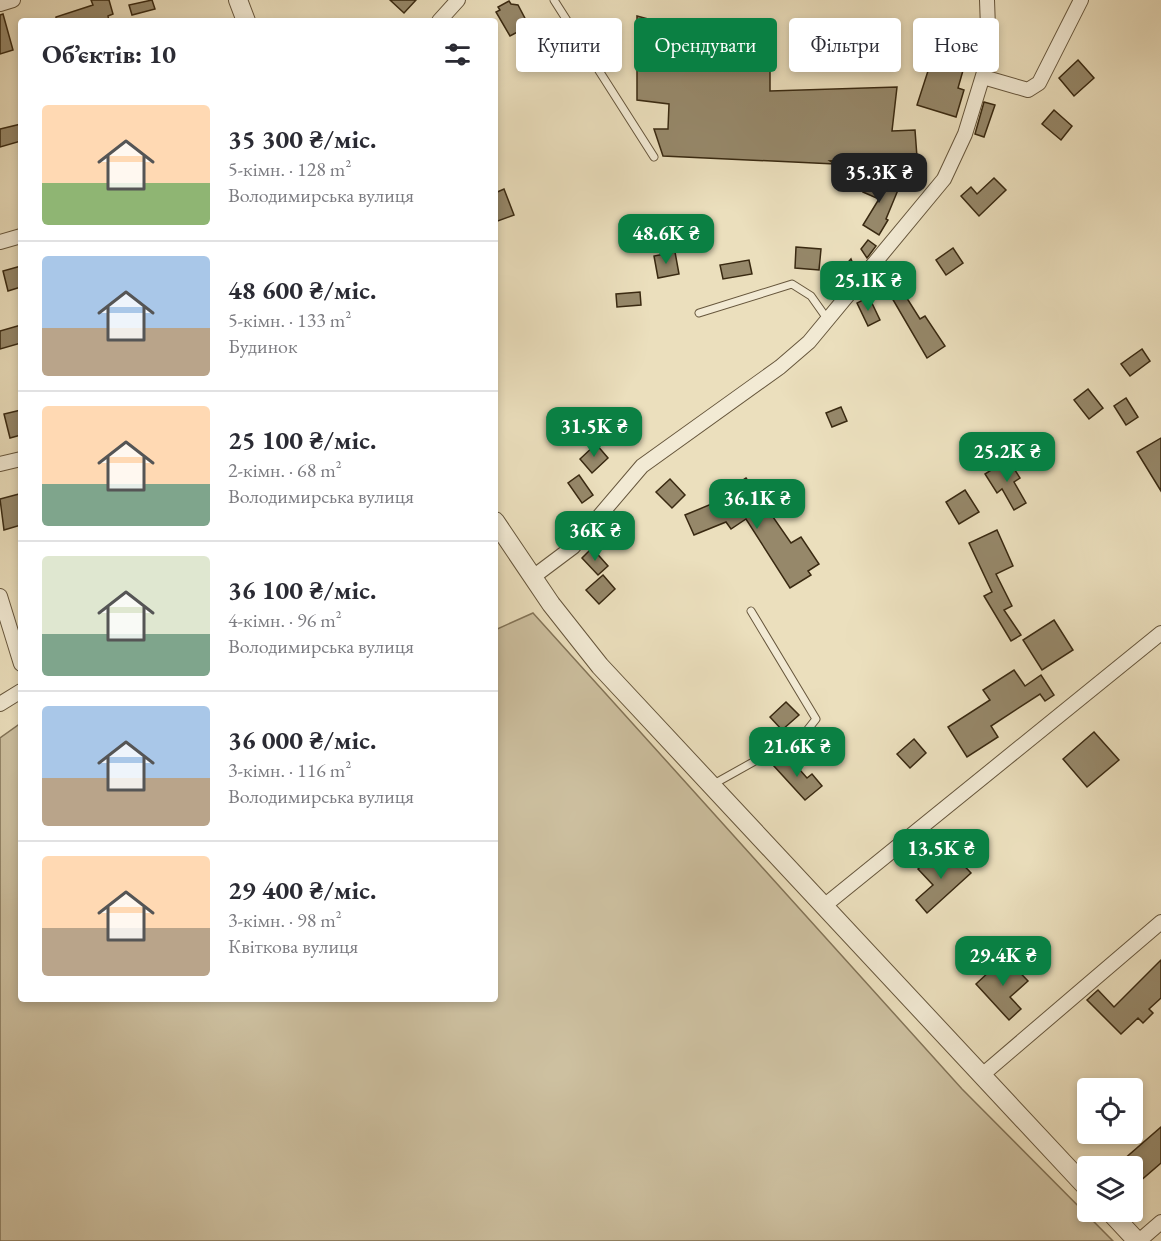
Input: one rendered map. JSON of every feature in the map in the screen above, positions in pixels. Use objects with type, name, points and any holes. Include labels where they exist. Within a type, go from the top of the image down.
[{"type":"street","points":[[0,4],[13,0]]},
{"type":"street","points":[[238,0],[245,18]]},
{"type":"street","points":[[442,18],[459,0]]},
{"type":"street","points":[[533,577],[573,547],[642,466],[780,367],[810,342],[944,179],[965,134],[989,56],[987,0]]},
{"type":"street","points":[[983,77],[1028,90],[1040,84],[1081,0]]},
{"type":"street","points":[[0,242],[18,237]]},
{"type":"street","points":[[0,464],[18,460]]},
{"type":"street","points":[[498,525],[533,577],[600,666],[1077,1177]]},
{"type":"street","points":[[0,596],[18,654]]},
{"type":"street","points":[[824,906],[1161,633]]},
{"type":"street","points":[[0,704],[18,693]]},
{"type":"street","points":[[981,1076],[1161,922]]},
{"type":"street","points":[[1120,1222],[1138,1241],[1161,1222]]},
{"type":"lane","points":[[555,0],[654,157]]},
{"type":"lane","points":[[699,313],[792,284],[811,296],[828,320]]},
{"type":"lane","points":[[712,785],[806,734],[816,719],[751,610]]},
{"type":"shaded area","points":[[533,613],[962,1089],[1077,1205],[1077,1222],[1094,1222],[1113,1241],[0,1241],[0,738],[18,725],[18,1002],[498,1002],[498,629]]},
{"type":"building","points":[[91,0],[109,0],[113,14],[108,18],[56,18],[56,17],[93,5]]},
{"type":"building","points":[[152,0],[155,9],[132,15],[129,5]]},
{"type":"building","points":[[390,0],[416,0],[404,13]]},
{"type":"building","points":[[509,1],[511,4],[518,5],[525,18],[516,18],[516,33],[510,36],[496,12],[500,10],[498,7]]},
{"type":"building","points":[[3,14],[13,50],[0,54],[0,15]]},
{"type":"building","points":[[1078,60],[1094,78],[1074,96],[1059,78]]},
{"type":"building","points":[[637,72],[770,72],[770,91],[897,87],[892,131],[915,130],[917,157],[830,161],[835,164],[663,156],[654,129],[668,129],[669,104],[637,100]]},
{"type":"building","points":[[928,72],[963,72],[958,88],[964,90],[956,117],[917,105]]},
{"type":"building","points":[[984,102],[995,105],[984,137],[975,134]]},
{"type":"building","points":[[1054,110],[1072,126],[1061,140],[1042,124]]},
{"type":"building","points":[[18,125],[18,142],[0,147],[0,129]]},
{"type":"building","points":[[869,177],[898,190],[886,219],[888,220],[879,235],[863,225],[879,199],[863,192]]},
{"type":"building","points":[[994,178],[1006,190],[979,216],[961,196],[971,187],[977,194]]},
{"type":"building","points":[[504,189],[514,215],[498,221],[498,192]]},
{"type":"building","points":[[868,240],[876,246],[867,258],[861,249]]},
{"type":"building","points":[[796,247],[821,249],[819,270],[795,268]]},
{"type":"building","points":[[953,248],[963,263],[946,275],[936,260]]},
{"type":"building","points":[[675,252],[679,274],[658,278],[654,256]]},
{"type":"building","points":[[851,259],[856,271],[845,284],[836,276]]},
{"type":"building","points":[[749,260],[752,274],[723,279],[720,265]]},
{"type":"building","points":[[18,267],[18,288],[8,291],[3,271]]},
{"type":"building","points":[[640,292],[641,305],[617,307],[616,294]]},
{"type":"building","points":[[903,292],[920,319],[925,316],[945,346],[927,358],[892,298]]},
{"type":"building","points":[[869,297],[880,320],[868,326],[857,303]]},
{"type":"building","points":[[18,326],[18,344],[0,349],[0,331]]},
{"type":"building","points":[[1142,349],[1150,361],[1130,376],[1121,364]]},
{"type":"building","points":[[1088,389],[1103,408],[1089,419],[1074,400]]},
{"type":"building","points":[[1126,398],[1138,417],[1126,425],[1114,406]]},
{"type":"building","points":[[841,407],[847,421],[832,427],[826,413]]},
{"type":"building","points":[[18,411],[18,436],[10,438],[4,414]]},
{"type":"building","points":[[1161,438],[1161,491],[1137,452]]},
{"type":"building","points":[[596,444],[608,458],[592,473],[580,459]]},
{"type":"building","points":[[1008,459],[1020,478],[1014,482],[1026,503],[1014,510],[1002,489],[997,493],[985,474]]},
{"type":"building","points":[[579,475],[593,495],[582,503],[568,483]]},
{"type":"building","points":[[746,478],[791,543],[801,537],[819,564],[808,571],[811,575],[790,588],[746,519],[731,529],[726,522],[694,535],[685,515],[714,503],[712,500]]},
{"type":"building","points":[[670,479],[685,495],[672,508],[656,492]]},
{"type":"building","points":[[965,490],[979,512],[959,524],[946,502]]},
{"type":"building","points":[[18,494],[18,526],[4,530],[0,499]]},
{"type":"building","points":[[997,530],[1013,566],[996,574],[1012,606],[1004,610],[1021,635],[1011,641],[984,596],[992,592],[969,543]]},
{"type":"building","points":[[592,548],[608,566],[598,575],[582,558]]},
{"type":"building","points":[[603,575],[615,589],[599,604],[586,590]]},
{"type":"building","points":[[1054,620],[1073,650],[1042,670],[1023,640]]},
{"type":"building","points":[[1014,670],[1025,686],[1041,675],[1054,695],[1045,701],[1040,694],[991,726],[998,737],[967,757],[948,727],[990,700],[983,690]]},
{"type":"building","points":[[786,702],[799,715],[782,730],[770,717]]},
{"type":"building","points":[[1094,732],[1119,760],[1087,787],[1063,759]]},
{"type":"building","points":[[914,739],[926,753],[910,768],[897,754]]},
{"type":"building","points":[[786,754],[807,778],[812,774],[822,786],[805,800],[773,765]]},
{"type":"building","points":[[934,854],[943,864],[953,854],[971,873],[927,913],[916,900],[933,885],[918,869]]},
{"type":"building","points":[[1005,957],[1028,981],[1010,997],[1021,1009],[1009,1020],[976,984]]},
{"type":"building","points":[[1161,960],[1161,998],[1149,1009],[1153,1013],[1143,1023],[1138,1018],[1121,1034],[1087,1000],[1098,990],[1114,1007]]},
{"type":"building","points":[[1161,1127],[1161,1163],[1143,1179],[1143,1156],[1128,1156]]}]
